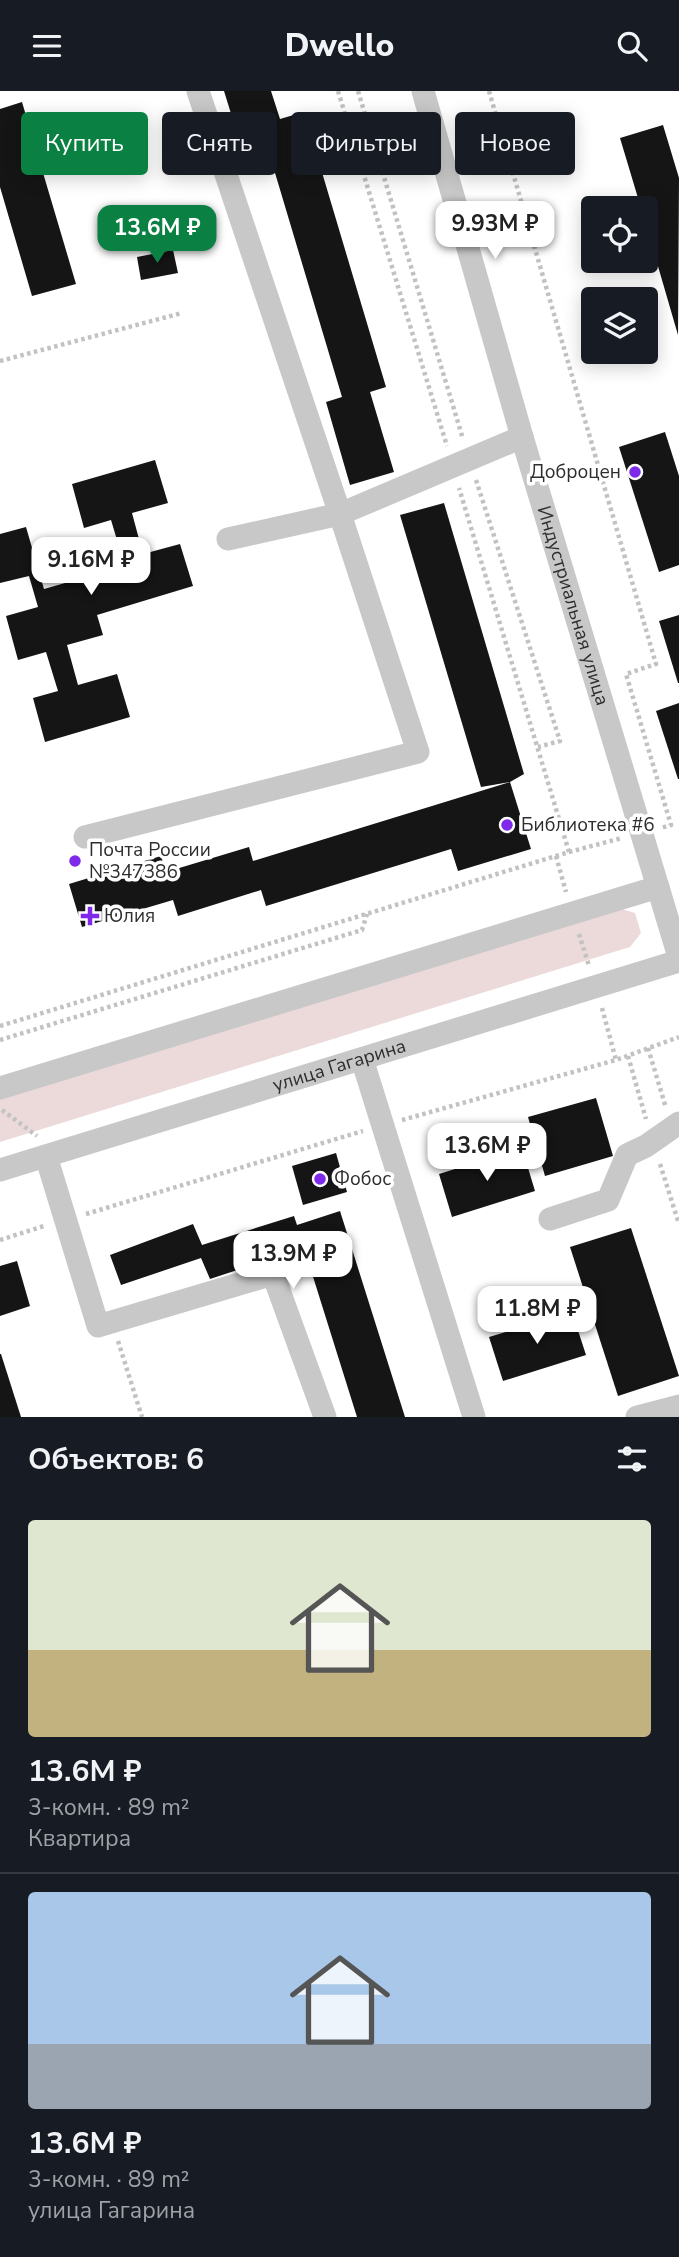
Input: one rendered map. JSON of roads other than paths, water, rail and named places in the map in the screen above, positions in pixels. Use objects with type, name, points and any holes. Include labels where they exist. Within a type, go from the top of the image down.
[{"type":"street","points":[[85,837],[418,752],[198,91]]},
{"type":"street","name":"Индустриальная улица","points":[[431,93],[522,437],[679,959]]},
{"type":"street","points":[[228,539],[340,514],[522,437]]},
{"type":"street","points":[[0,1088],[658,887]]},
{"type":"street","name":"улица Гагарина","points":[[0,1170],[679,959]]},
{"type":"street","points":[[362,1059],[474,1417]]},
{"type":"street","points":[[550,1219],[608,1200],[627,1155],[646,1146],[675,1124]]},
{"type":"street","points":[[52,1154],[65,1219],[98,1326],[273,1274],[325,1417]]},
{"type":"street","points":[[637,1417],[679,1405]]},
{"type":"place","name":"Доброцен","points":[[635,472]]},
{"type":"place","name":"Библиотека #6","points":[[507,825]]},
{"type":"place","name":"Почта России №347386","points":[[75,861]]},
{"type":"place","name":"Юлия","points":[[90,916]]},
{"type":"place","name":"Фобос","points":[[320,1179]]}]
